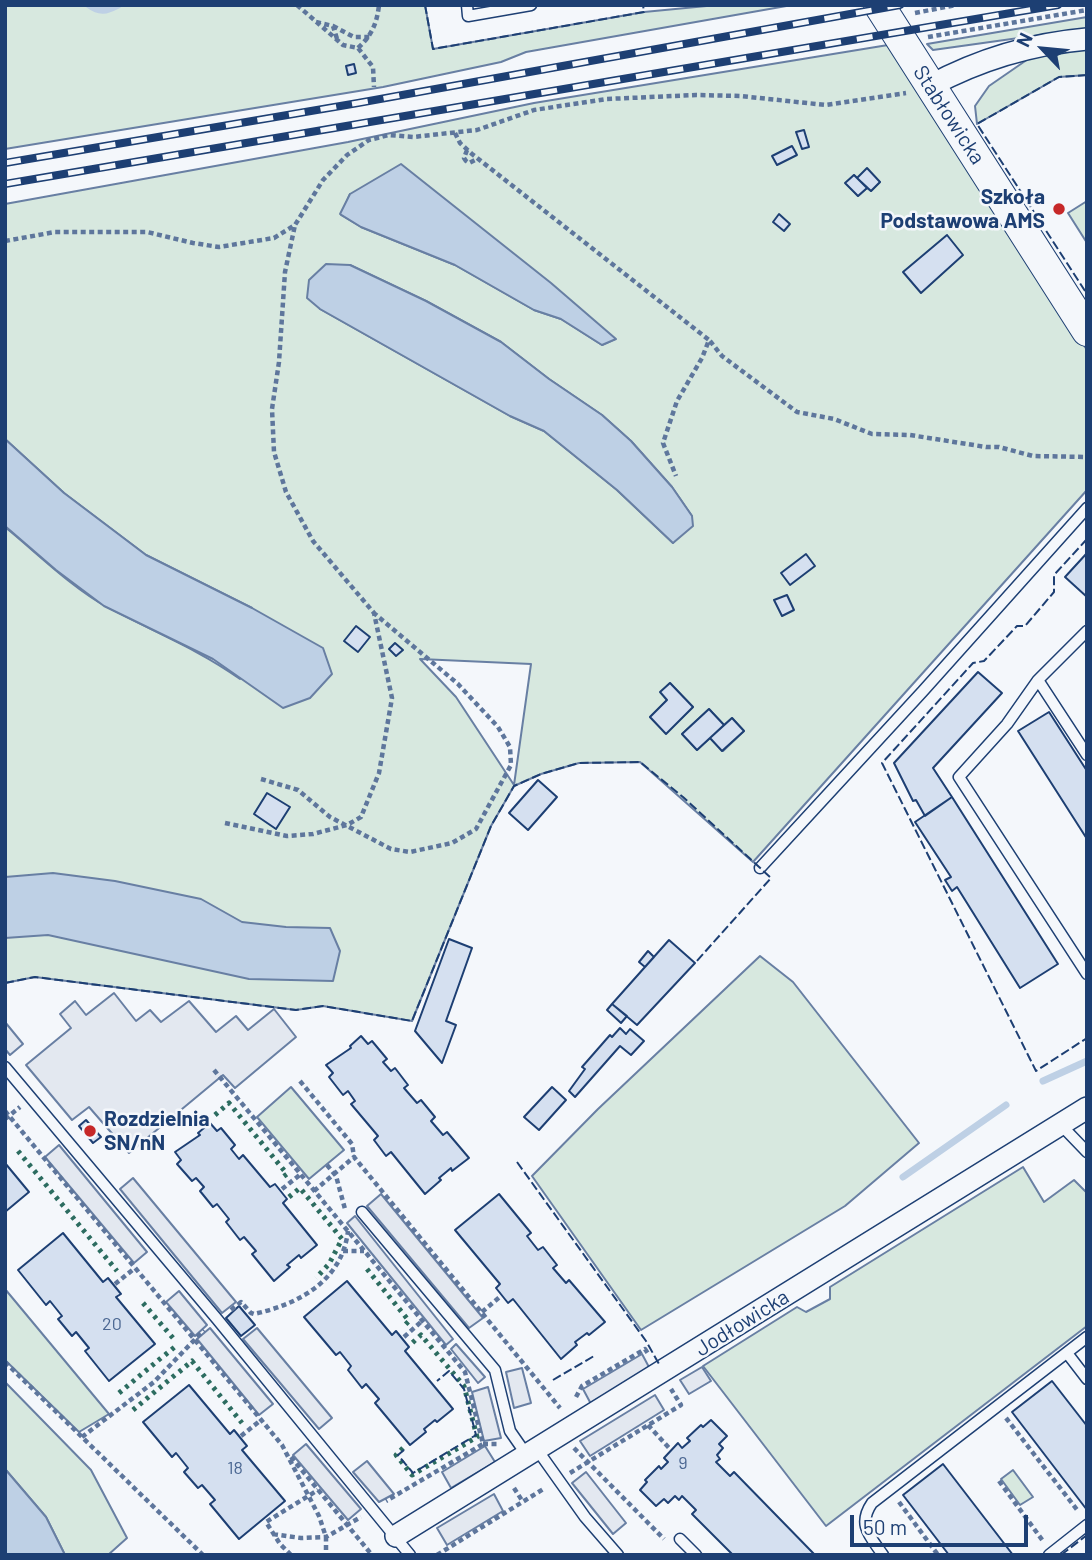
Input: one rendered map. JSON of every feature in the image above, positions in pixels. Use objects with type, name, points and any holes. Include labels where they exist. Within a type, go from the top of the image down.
[{"type":"street","name":"Stabłowicka","points":[[879,5],[1087,331]]},
{"type":"street","points":[[930,86],[997,55],[1058,42],[1087,39]]},
{"type":"street","name":"Jodłowicka","points":[[396,1536],[531,1451],[652,1380],[1087,1108]]},
{"type":"lane","points":[[467,5],[468,16],[531,5]]},
{"type":"lane","points":[[760,868],[1087,508]]},
{"type":"lane","points":[[1087,631],[1038,680],[1007,724],[958,777],[1087,974]]},
{"type":"lane","points":[[1038,680],[1087,755]]},
{"type":"lane","points":[[5,1067],[217,1319],[410,1555]]},
{"type":"lane","points":[[1060,1125],[1087,1152]]},
{"type":"lane","points":[[362,1212],[495,1370],[510,1431],[531,1451],[618,1555]]},
{"type":"lane","points":[[883,1555],[867,1532],[864,1520],[872,1503],[1087,1337]]},
{"type":"lane","points":[[1067,1353],[1087,1378]]},
{"type":"lane","points":[[1051,1554],[1087,1525]]},
{"type":"lane","points":[[680,1539],[696,1555]]},
{"type":"path","points":[[297,5],[338,42],[358,48],[373,66],[374,87]]},
{"type":"path","points":[[358,48],[370,37],[379,5]]},
{"type":"path","points":[[910,13],[956,5]]},
{"type":"path","points":[[917,40],[1087,10]]},
{"type":"path","points":[[315,22],[333,26],[354,37],[370,37]]},
{"type":"path","points":[[333,26],[338,42]]},
{"type":"path","points":[[261,779],[298,790],[330,817],[391,849],[410,852],[452,843],[476,829],[511,765],[510,747],[498,727],[458,684],[374,613],[313,541],[286,492],[274,452],[272,409],[279,362],[285,272],[295,225],[323,180],[347,155],[369,140],[389,135],[413,137],[477,130],[534,110],[607,99],[707,95],[826,105],[913,92],[930,86]]},
{"type":"path","points":[[455,133],[460,144],[477,159],[709,340],[722,356],[797,412],[834,419],[872,434],[910,435],[999,447],[1033,456],[1087,457]]},
{"type":"path","points":[[468,149],[464,158],[466,161],[469,163],[477,159]]},
{"type":"path","points":[[5,241],[55,232],[147,232],[219,247],[274,238],[295,225]]},
{"type":"path","points":[[676,476],[663,443],[677,401],[702,358],[709,340]]},
{"type":"path","points":[[225,823],[287,836],[313,834],[347,825],[361,817],[379,773],[392,698],[374,613]]},
{"type":"path","points":[[214,1070],[465,1372],[482,1444],[326,1537],[301,1538],[273,1534]]},
{"type":"path","points":[[300,1081],[352,1144],[354,1157],[560,1406],[563,1432],[575,1449],[650,1526]]},
{"type":"path","points":[[5,1111],[372,1555]]},
{"type":"path","points":[[314,1191],[354,1157]]},
{"type":"path","points":[[327,1165],[334,1174],[345,1211]]},
{"type":"path","points":[[282,1189],[301,1174]]},
{"type":"path","points":[[82,1437],[154,1382],[193,1339],[241,1302],[254,1314],[291,1304],[325,1279],[344,1251],[347,1221]]},
{"type":"path","points":[[344,1251],[365,1251]]},
{"type":"path","points":[[115,1284],[135,1268]]},
{"type":"path","points":[[482,1312],[501,1296]]},
{"type":"path","points":[[404,1337],[422,1321]]},
{"type":"path","points":[[5,1362],[203,1555]]},
{"type":"path","points":[[997,1406],[1079,1512]]},
{"type":"path","points":[[241,1436],[261,1420]]},
{"type":"path","points":[[648,1425],[670,1450]]},
{"type":"path","points":[[282,1445],[310,1495],[326,1537],[326,1555]]},
{"type":"path","points":[[999,1481],[1051,1554]]},
{"type":"path","points":[[291,1555],[266,1522],[318,1490]]},
{"type":"path","points":[[889,1490],[938,1555]]},
{"type":"shaded area","points":[[5,5],[425,5],[433,49],[644,12],[717,5],[792,5],[526,52],[501,62],[383,87],[5,149]]},
{"type":"shaded area","points":[[1087,17],[1087,32],[1033,36],[933,50],[927,44]]},
{"type":"shaded area","points":[[888,45],[1087,350],[1087,490],[753,862],[640,762],[579,763],[541,774],[514,786],[491,826],[412,1021],[323,1006],[296,1010],[35,977],[5,983],[5,527],[67,580],[94,599],[191,649],[240,679],[252,608],[146,555],[64,493],[5,439],[5,204],[348,142],[534,103]],"holes":[[[854,175],[857,178],[880,182],[871,191],[867,188],[858,196],[846,183]],[[350,194],[600,327],[615,339],[602,345],[561,319],[534,310],[455,265],[361,227],[341,215]],[[350,265],[426,301],[501,342],[602,415],[631,441],[672,487],[692,516],[673,543],[617,490],[544,431],[510,416],[320,309]],[[420,659],[531,664],[514,785],[456,697]],[[670,683],[693,707],[666,733],[650,717],[667,700],[661,692]],[[709,709],[724,725],[732,718],[744,731],[723,751],[710,738],[697,750],[682,734]]]},
{"type":"shaded area","points":[[1087,48],[1087,75],[1059,77],[977,124],[975,106],[989,86],[1031,57]]},
{"type":"shaded area","points":[[1087,201],[1087,243],[1068,213]]},
{"type":"shaded area","points":[[760,956],[793,982],[919,1143],[845,1206],[641,1330],[532,1176],[598,1109]]},
{"type":"shaded area","points":[[114,993],[136,1021],[150,1010],[161,1022],[189,1001],[216,1032],[236,1016],[248,1030],[274,1009],[296,1037],[235,1088],[223,1075],[129,1153],[89,1107],[72,1120],[26,1065],[71,1028],[60,1014],[75,1001],[86,1015]]},
{"type":"shaded area","points":[[5,1022],[23,1044],[10,1055],[5,1049]]},
{"type":"shaded area","points":[[291,1087],[344,1150],[309,1179],[257,1117]]},
{"type":"shaded area","points":[[59,1145],[147,1252],[134,1263],[45,1157]]},
{"type":"shaded area","points":[[1023,1167],[1044,1202],[1074,1180],[1087,1193],[1087,1326],[826,1526],[703,1366],[797,1307],[806,1312],[830,1299],[830,1287]]},
{"type":"shaded area","points":[[133,1178],[236,1302],[222,1313],[120,1189]]},
{"type":"shaded area","points":[[381,1194],[483,1318],[469,1328],[367,1206]]},
{"type":"shaded area","points":[[355,1216],[453,1339],[446,1345],[347,1223]]},
{"type":"shaded area","points":[[5,1289],[109,1414],[79,1432],[5,1360]]},
{"type":"shaded area","points":[[179,1291],[207,1325],[195,1336],[166,1302]]},
{"type":"shaded area","points":[[210,1328],[273,1404],[259,1415],[197,1339]]},
{"type":"shaded area","points":[[257,1328],[332,1418],[319,1429],[243,1339]]},
{"type":"shaded area","points":[[456,1344],[485,1377],[478,1383],[451,1349]]},
{"type":"shaded area","points":[[642,1354],[650,1369],[591,1404],[583,1389]]},
{"type":"shaded area","points":[[702,1367],[711,1381],[689,1394],[680,1380]]},
{"type":"shaded area","points":[[522,1368],[531,1403],[514,1408],[506,1372]]},
{"type":"shaded area","points":[[5,1382],[91,1470],[127,1538],[108,1555],[65,1555],[46,1517],[5,1469]]},
{"type":"shaded area","points":[[488,1387],[501,1438],[484,1441],[472,1392]]},
{"type":"shaded area","points":[[655,1395],[664,1410],[590,1456],[580,1441]]},
{"type":"shaded area","points":[[306,1444],[361,1509],[348,1520],[293,1455]]},
{"type":"shaded area","points":[[485,1446],[495,1462],[451,1488],[442,1472]]},
{"type":"shaded area","points":[[367,1461],[394,1494],[379,1502],[353,1472]]},
{"type":"shaded area","points":[[1013,1470],[1033,1497],[1020,1505],[1001,1479]]},
{"type":"shaded area","points":[[586,1472],[626,1523],[613,1534],[572,1483]]},
{"type":"shaded area","points":[[494,1494],[503,1511],[447,1545],[437,1528]]},
{"type":"water","points":[[401,164],[551,283],[616,339],[602,345],[561,319],[534,310],[455,265],[361,227],[340,214],[350,194]]},
{"type":"water","points":[[326,264],[350,265],[426,301],[501,342],[602,415],[631,441],[672,487],[692,516],[693,526],[673,543],[617,490],[544,431],[510,416],[320,309],[307,298],[309,280]]},
{"type":"water","points":[[5,439],[64,493],[146,555],[252,608],[323,648],[332,674],[310,698],[283,708],[213,659],[104,606],[56,570],[5,526]]},
{"type":"water","points":[[53,873],[115,881],[201,899],[242,922],[330,928],[340,951],[333,981],[249,979],[48,935],[5,938],[5,877]]},
{"type":"water","points":[[5,1469],[46,1517],[65,1555],[5,1555]]},
{"type":"building","points":[[354,64],[356,73],[348,75],[346,66]]},
{"type":"building","points":[[804,130],[809,147],[802,149],[796,132]]},
{"type":"building","points":[[792,146],[797,155],[777,165],[772,156]]},
{"type":"building","points":[[867,168],[880,182],[871,191],[857,178]]},
{"type":"building","points":[[854,175],[867,188],[858,196],[845,183]]},
{"type":"building","points":[[779,214],[790,224],[784,231],[773,222]]},
{"type":"building","points":[[947,235],[963,255],[921,293],[903,272]]},
{"type":"building","points":[[1087,553],[1087,597],[1065,577]]},
{"type":"building","points":[[806,554],[815,566],[790,585],[781,573]]},
{"type":"building","points":[[787,595],[794,610],[782,616],[774,600]]},
{"type":"building","points":[[356,626],[370,637],[358,652],[344,641]]},
{"type":"building","points":[[395,643],[403,650],[396,656],[389,649]]},
{"type":"building","points":[[978,672],[1002,693],[933,768],[952,797],[925,816],[916,800],[913,801],[894,763]]},
{"type":"building","points":[[670,683],[693,707],[666,734],[650,717],[667,700],[660,692]]},
{"type":"building","points":[[709,709],[724,725],[697,750],[682,734]]},
{"type":"building","points":[[1049,712],[1087,771],[1087,839],[1018,731]]},
{"type":"building","points":[[732,718],[744,731],[722,751],[710,738]]},
{"type":"building","points":[[538,780],[557,797],[528,830],[509,813]]},
{"type":"building","points":[[267,793],[290,807],[276,829],[254,814]]},
{"type":"building","points":[[952,797],[1058,964],[1020,988],[957,887],[952,891],[945,880],[951,877],[915,822]]},
{"type":"building","points":[[449,939],[472,948],[446,1021],[456,1025],[442,1063],[415,1031]]},
{"type":"building","points":[[669,940],[695,963],[637,1025],[612,1004]]},
{"type":"building","points":[[648,951],[654,957],[645,967],[639,962]]},
{"type":"building","points":[[612,1004],[627,1016],[621,1023],[607,1010]]},
{"type":"building","points":[[620,1028],[626,1034],[630,1029],[644,1041],[631,1055],[620,1046],[575,1097],[569,1091],[585,1069],[582,1067],[610,1035],[612,1037]]},
{"type":"building","points":[[361,1036],[368,1044],[372,1041],[387,1059],[383,1062],[391,1071],[395,1068],[408,1085],[404,1088],[417,1103],[421,1100],[435,1117],[431,1121],[443,1135],[447,1132],[469,1158],[452,1171],[451,1168],[425,1194],[391,1152],[386,1156],[374,1140],[378,1136],[351,1104],[355,1101],[348,1091],[343,1095],[329,1077],[333,1073],[326,1065],[351,1048]]},
{"type":"building","points":[[552,1087],[566,1100],[539,1130],[524,1117]]},
{"type":"building","name":"Rozdzielnia SN/nN","points":[[86,1120],[101,1137],[93,1143],[79,1126]]},
{"type":"building","points":[[210,1123],[217,1131],[221,1128],[235,1145],[231,1149],[239,1159],[243,1155],[270,1187],[275,1184],[287,1199],[283,1203],[317,1245],[287,1265],[290,1267],[274,1281],[252,1254],[256,1251],[244,1237],[240,1240],[226,1222],[229,1219],[217,1204],[213,1207],[200,1191],[204,1187],[196,1178],[192,1181],[177,1164],[181,1160],[175,1152],[200,1135],[198,1133]]},
{"type":"building","points":[[5,1163],[29,1192],[5,1212]]},
{"type":"building","points":[[499,1194],[531,1233],[527,1236],[538,1250],[543,1247],[557,1265],[553,1268],[566,1283],[569,1280],[605,1322],[575,1342],[577,1345],[561,1359],[513,1299],[508,1303],[496,1288],[500,1284],[455,1230]]},
{"type":"building","points":[[63,1233],[103,1282],[108,1278],[121,1294],[116,1297],[155,1344],[109,1381],[85,1351],[89,1348],[76,1332],[72,1336],[58,1319],[62,1316],[50,1301],[46,1305],[18,1270]]},
{"type":"building","points":[[347,1281],[392,1335],[396,1331],[409,1347],[405,1351],[453,1409],[424,1429],[426,1432],[410,1445],[375,1403],[379,1399],[366,1384],[362,1388],[348,1370],[351,1366],[340,1352],[336,1355],[304,1317]]},
{"type":"building","points":[[239,1306],[255,1325],[241,1336],[226,1318]]},
{"type":"building","points":[[1052,1381],[1087,1426],[1087,1510],[1012,1412]]},
{"type":"building","points":[[189,1385],[230,1434],[234,1430],[247,1446],[242,1450],[285,1501],[239,1539],[210,1504],[215,1500],[202,1485],[198,1488],[184,1472],[188,1468],[176,1453],[172,1457],[143,1422]]},
{"type":"building","points":[[711,1420],[727,1436],[719,1444],[723,1448],[717,1455],[720,1459],[716,1462],[730,1476],[734,1472],[815,1555],[733,1555],[692,1514],[696,1510],[682,1496],[679,1500],[675,1496],[668,1503],[664,1499],[656,1506],[640,1490],[647,1482],[645,1480],[659,1466],[661,1469],[668,1462],[664,1458],[678,1443],[682,1448],[690,1441],[687,1438]]},
{"type":"building","points":[[943,1464],[1013,1555],[949,1555],[903,1495]]},
{"type":"waterway","points":[[89,5],[103,10],[118,5]]},
{"type":"waterway","points":[[1043,1081],[1087,1061]]},
{"type":"waterway","points":[[903,1177],[1006,1105]]},
{"type":"railway","points":[[5,163],[358,103],[900,5]]},
{"type":"railway","points":[[5,184],[1058,5]]},
{"type":"hedge","points":[[215,1115],[229,1103],[287,1174],[280,1179]]},
{"type":"hedge","points":[[18,1151],[117,1271]]},
{"type":"hedge","points":[[289,1197],[300,1188],[342,1239],[329,1264],[316,1278]]},
{"type":"hedge","points":[[367,1269],[409,1321],[403,1327]]},
{"type":"hedge","points":[[143,1303],[173,1338]]},
{"type":"hedge","points":[[403,1448],[396,1455],[412,1475],[477,1437],[464,1386],[421,1335],[411,1344]]},
{"type":"hedge","points":[[165,1355],[177,1345]]},
{"type":"hedge","points":[[119,1393],[161,1358]]},
{"type":"hedge","points":[[179,1372],[192,1361],[242,1423]]},
{"type":"hedge","points":[[133,1410],[175,1375]]},
{"type":"fence","points":[[425,5],[433,49],[644,12],[643,5]]},
{"type":"fence","points":[[1087,75],[1059,77],[977,124],[1087,294]]},
{"type":"fence","points":[[1087,539],[1054,575],[1054,592],[1025,626],[1017,626],[984,661],[973,663],[882,763],[1036,1071],[1087,1038]]},
{"type":"fence","points":[[5,983],[35,977],[296,1010],[323,1006],[412,1021],[491,826],[514,786],[541,774],[579,763],[640,762],[683,797],[771,878],[695,963]]},
{"type":"fence","points":[[517,1162],[646,1341],[659,1364]]},
{"type":"fence","points":[[553,1380],[594,1356]]},
{"type":"fence","points":[[404,1450],[398,1455],[413,1473],[476,1435],[464,1389],[449,1371],[437,1381]]},
{"type":"fence","points":[[1061,1555],[1087,1535]]},
{"type":"place","name":"Szkoła Podstawowa AMS","points":[[1059,209]]},
{"type":"place","name":"Rozdzielnia SN/nN","points":[[90,1131]]}]
